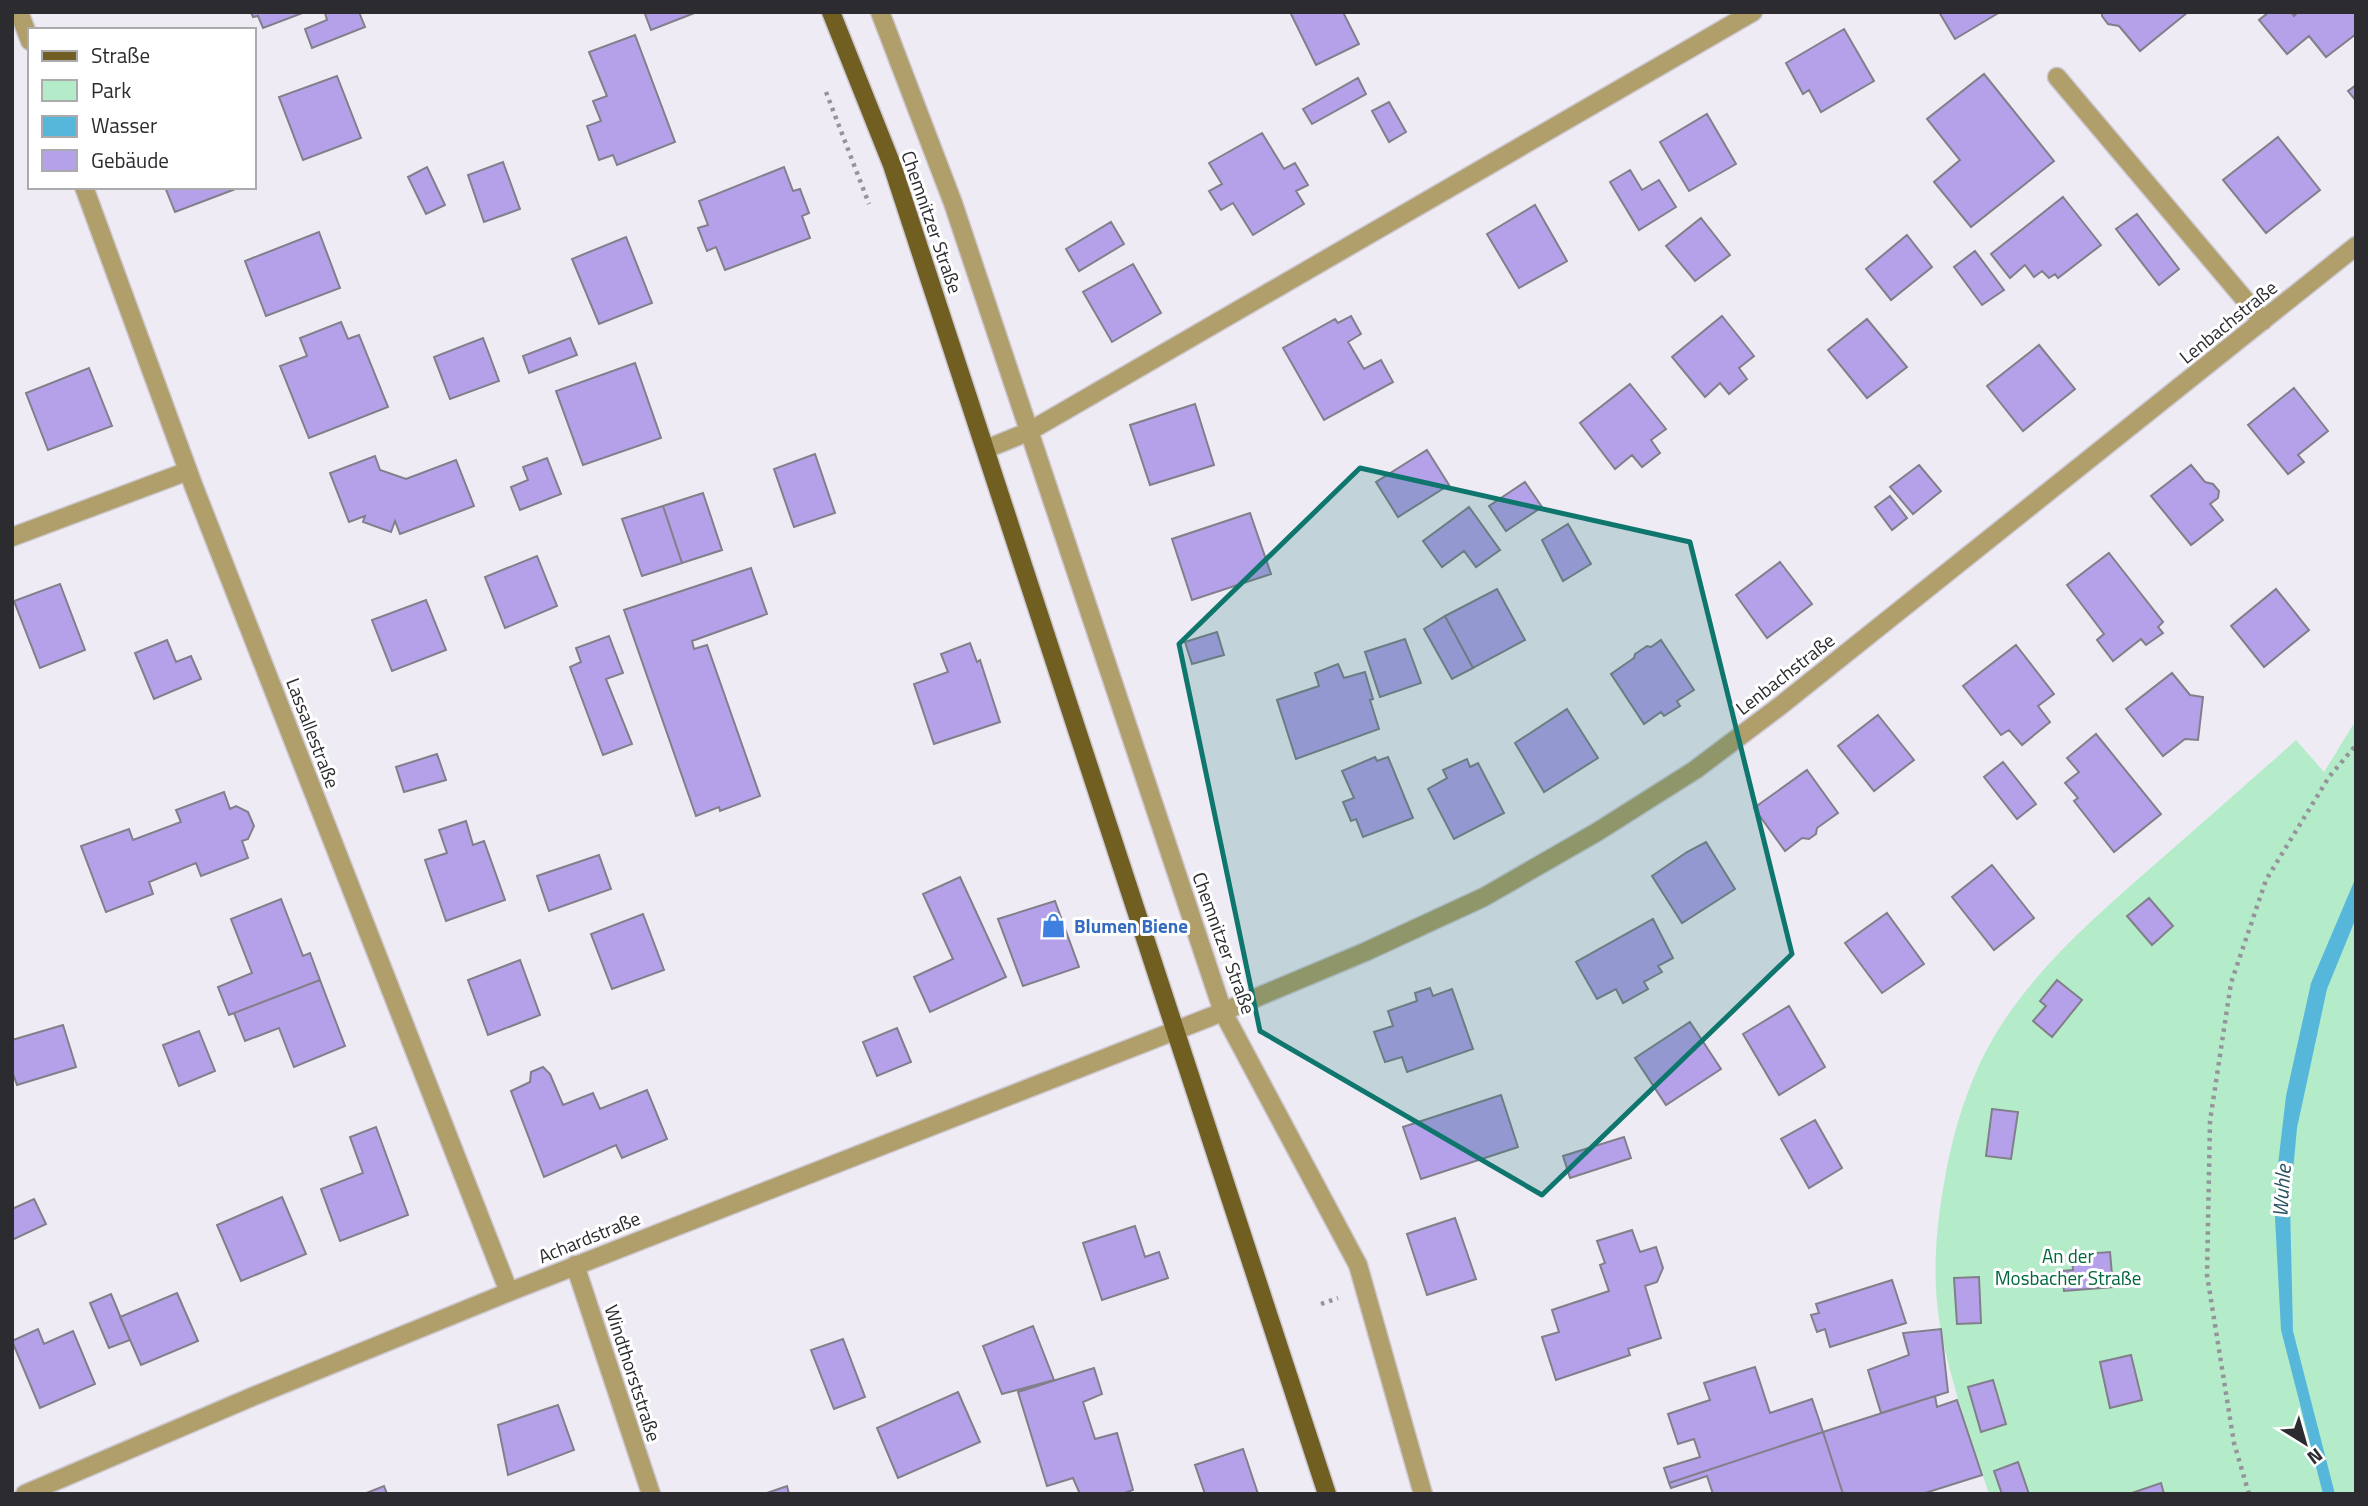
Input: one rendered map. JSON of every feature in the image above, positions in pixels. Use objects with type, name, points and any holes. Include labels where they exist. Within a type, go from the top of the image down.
[{"type":"main road","name":"Chemnitzer Straße","points":[[831,12],[892,165],[1327,1494]]},
{"type":"street","points":[[19,12],[28,36]]},
{"type":"street","name":"Chemnitzer Straße","points":[[880,12],[953,203],[1223,1012],[1359,1265],[1423,1494]]},
{"type":"street","points":[[986,449],[1028,432],[1753,12]]},
{"type":"street","points":[[2057,77],[2263,321]]},
{"type":"street","name":"Lassallestraße","points":[[85,189],[188,471],[509,1292]]},
{"type":"street","name":"Lenbachstraße","points":[[1174,1031],[1365,952],[1484,897],[1597,832],[1695,770],[1780,706],[2356,246]]},
{"type":"street","points":[[12,537],[188,471]]},
{"type":"street","name":"Achardstraße","points":[[30,1493],[575,1265],[1174,1031]]},
{"type":"street","name":"Windthorststraße","points":[[575,1265],[651,1494]]},
{"type":"path","points":[[2249,1494],[2234,1443],[2207,1275],[2210,1121],[2231,983],[2266,880],[2329,777],[2356,745]]},
{"type":"highlighted area","points":[[1360,468],[1690,542],[1792,954],[1542,1195],[1260,1031],[1179,644]]},
{"type":"green space","name":"An der Mosbacher Straße","points":[[2356,720],[2356,1494],[1989,1494],[1945,1352],[1938,1314],[1936,1278],[1938,1225],[1949,1157],[1957,1125],[1980,1063],[2014,1006],[2034,981],[2104,910],[2296,740],[2324,772]]},
{"type":"water","name":"Wuhle","points":[[2356,877],[2356,918],[2327,989],[2297,1128],[2290,1203],[2293,1331],[2335,1494],[2323,1494],[2281,1330],[2274,1199],[2286,1096],[2311,983]]},
{"type":"building","points":[[251,12],[305,12],[263,28],[258,16],[253,17]]},
{"type":"building","points":[[359,12],[365,27],[312,48],[305,29],[327,20],[325,13]]},
{"type":"building","points":[[697,12],[651,30],[645,14]]},
{"type":"building","points":[[1290,12],[1343,12],[1359,44],[1316,65]]},
{"type":"building","points":[[1939,12],[2000,12],[1955,39]]},
{"type":"building","points":[[2102,12],[2188,12],[2140,51],[2119,26],[2108,24]]},
{"type":"building","points":[[2269,12],[2291,12],[2294,16],[2298,12],[2356,12],[2356,34],[2326,57],[2309,36],[2287,54],[2259,20]]},
{"type":"building","points":[[1844,29],[1874,81],[1821,112],[1809,90],[1803,94],[1786,63]]},
{"type":"building","points":[[635,35],[675,142],[617,165],[613,155],[599,160],[587,126],[601,121],[593,101],[607,96],[589,52]]},
{"type":"building","points":[[1984,74],[2054,161],[1971,227],[1934,182],[1960,160],[1927,119]]},
{"type":"building","points":[[337,76],[361,138],[303,160],[279,97]]},
{"type":"building","points":[[1358,78],[1366,94],[1312,124],[1303,109]]},
{"type":"building","points":[[2356,85],[2356,101],[2348,91]]},
{"type":"building","points":[[1389,102],[1406,132],[1389,142],[1372,111]]},
{"type":"building","points":[[1707,114],[1736,164],[1689,191],[1660,142]]},
{"type":"building","points":[[1262,133],[1284,169],[1295,163],[1308,185],[1296,191],[1304,204],[1253,235],[1233,203],[1221,210],[1209,191],[1222,184],[1209,163]]},
{"type":"building","points":[[2278,137],[2320,190],[2266,233],[2223,180]]},
{"type":"building","points":[[503,162],[520,209],[484,222],[468,175]]},
{"type":"building","points":[[427,167],[445,205],[426,214],[408,177]]},
{"type":"building","points":[[784,167],[793,191],[800,189],[809,213],[802,216],[810,238],[725,270],[716,247],[707,251],[698,228],[708,225],[699,201]]},
{"type":"building","points":[[1630,170],[1642,190],[1659,180],[1676,207],[1639,230],[1610,182]]},
{"type":"building","points":[[166,189],[235,189],[175,212]]},
{"type":"building","points":[[2063,197],[2101,245],[2058,278],[2055,274],[2049,278],[2042,271],[2034,277],[2025,265],[2010,278],[1991,254]]},
{"type":"building","points":[[1535,205],[1567,261],[1519,288],[1487,234]]},
{"type":"building","points":[[2137,214],[2179,269],[2159,285],[2116,229]]},
{"type":"building","points":[[1701,218],[1730,255],[1695,281],[1666,246]]},
{"type":"building","points":[[1111,222],[1124,244],[1079,271],[1066,249]]},
{"type":"building","points":[[319,232],[340,288],[266,316],[245,261]]},
{"type":"building","points":[[1907,235],[1932,267],[1891,300],[1866,269]]},
{"type":"building","points":[[626,237],[652,303],[599,324],[572,259]]},
{"type":"building","points":[[1975,251],[2004,290],[1982,305],[1954,267]]},
{"type":"building","points":[[1133,264],[1161,313],[1112,342],[1083,292]]},
{"type":"building","points":[[1351,316],[1361,334],[1348,342],[1364,369],[1381,360],[1393,382],[1324,420],[1283,348],[1335,319],[1338,323]]},
{"type":"building","points":[[1722,316],[1754,356],[1739,368],[1747,379],[1729,394],[1720,383],[1705,397],[1672,357]]},
{"type":"building","points":[[1867,319],[1907,367],[1867,398],[1828,350]]},
{"type":"building","points":[[341,322],[348,339],[359,335],[388,407],[309,438],[280,366],[307,356],[300,338]]},
{"type":"building","points":[[483,338],[499,381],[450,399],[434,357]]},
{"type":"building","points":[[570,338],[577,355],[529,373],[523,356]]},
{"type":"building","points":[[2039,345],[2075,389],[2023,431],[1987,386]]},
{"type":"building","points":[[635,363],[661,438],[583,465],[556,391]]},
{"type":"building","points":[[89,368],[112,426],[48,450],[26,393]]},
{"type":"building","points":[[1630,384],[1666,429],[1651,440],[1660,453],[1642,467],[1632,455],[1615,469],[1580,423]]},
{"type":"building","points":[[2294,388],[2328,431],[2298,455],[2304,462],[2288,474],[2248,425]]},
{"type":"building","points":[[1195,404],[1214,465],[1150,485],[1130,425]]},
{"type":"building","points":[[1427,450],[1449,485],[1398,517],[1376,482]]},
{"type":"building","points":[[815,454],[835,513],[794,527],[774,469]]},
{"type":"building","points":[[375,456],[380,470],[406,479],[456,460],[474,506],[400,534],[395,521],[391,532],[363,522],[365,516],[349,522],[330,473]]},
{"type":"building","points":[[547,458],[561,494],[520,510],[511,487],[528,480],[523,467]]},
{"type":"building","points":[[1919,465],[1941,491],[1913,514],[1890,487]]},
{"type":"building","points":[[2191,465],[2205,482],[2213,484],[2219,491],[2218,498],[2210,504],[2223,520],[2191,545],[2151,496]]},
{"type":"building","points":[[1525,482],[1542,507],[1506,531],[1489,506]]},
{"type":"building","points":[[703,493],[722,550],[682,563],[663,506]]},
{"type":"building","points":[[1890,496],[1907,518],[1892,530],[1875,507]]},
{"type":"building","points":[[663,506],[682,563],[642,576],[622,519]]},
{"type":"building","points":[[1469,507],[1500,550],[1476,567],[1464,551],[1442,567],[1423,541]]},
{"type":"building","points":[[1250,513],[1271,574],[1192,600],[1172,539]]},
{"type":"building","points":[[1568,524],[1591,564],[1563,581],[1542,540]]},
{"type":"building","points":[[2109,553],[2163,622],[2158,627],[2163,633],[2146,645],[2141,639],[2113,661],[2097,640],[2104,634],[2067,585]]},
{"type":"building","points":[[537,556],[557,606],[505,628],[485,577]]},
{"type":"building","points":[[1780,562],[1812,604],[1767,638],[1736,595]]},
{"type":"building","points":[[751,568],[767,614],[692,641],[694,649],[707,645],[760,796],[720,811],[719,807],[696,816],[624,610]]},
{"type":"building","points":[[60,584],[85,650],[40,668],[14,601]]},
{"type":"building","points":[[1497,589],[1525,640],[1473,668],[1445,616]]},
{"type":"building","points":[[2276,589],[2309,630],[2264,667],[2231,626]]},
{"type":"building","points":[[426,600],[446,650],[392,671],[372,620]]},
{"type":"building","points":[[1445,616],[1473,668],[1452,679],[1424,629]]},
{"type":"building","points":[[1217,632],[1224,655],[1192,664],[1185,642]]},
{"type":"building","points":[[609,636],[623,673],[606,679],[632,744],[603,755],[570,667],[581,662],[576,648]]},
{"type":"building","points":[[1405,639],[1421,683],[1380,697],[1365,652]]},
{"type":"building","points":[[167,640],[176,662],[191,656],[201,679],[154,699],[135,653]]},
{"type":"building","points":[[1661,640],[1694,690],[1677,701],[1680,706],[1664,716],[1661,712],[1644,724],[1611,674],[1634,658],[1635,654]]},
{"type":"building","points":[[970,643],[977,662],[980,660],[1000,722],[934,744],[914,684],[948,672],[941,654]]},
{"type":"building","points":[[2016,645],[2054,694],[2038,706],[2050,722],[2022,745],[2009,730],[2001,735],[1963,686]]},
{"type":"building","points":[[1338,664],[1344,678],[1365,672],[1379,729],[1296,759],[1277,700],[1319,686],[1315,673]]},
{"type":"building","points":[[2172,673],[2190,695],[2203,697],[2198,740],[2185,739],[2163,756],[2126,709]]},
{"type":"building","points":[[1567,709],[1598,758],[1544,792],[1515,743]]},
{"type":"building","points":[[1878,715],[1914,760],[1874,791],[1838,746]]},
{"type":"building","points":[[2096,734],[2161,814],[2114,852],[2074,801],[2078,798],[2065,783],[2079,772],[2067,758]]},
{"type":"building","points":[[437,754],[446,780],[404,792],[396,767]]},
{"type":"building","points":[[1375,757],[1377,761],[1388,757],[1413,818],[1363,837],[1356,819],[1351,821],[1343,802],[1354,798],[1342,771]]},
{"type":"building","points":[[1467,759],[1470,767],[1478,763],[1504,813],[1454,839],[1428,789],[1447,778],[1443,770]]},
{"type":"building","points":[[2003,762],[2036,804],[2017,819],[1984,777]]},
{"type":"building","points":[[1807,770],[1838,813],[1817,828],[1816,834],[1809,839],[1802,838],[1785,851],[1754,808]]},
{"type":"building","points":[[224,792],[230,809],[236,806],[248,812],[254,826],[248,839],[242,841],[248,858],[201,876],[196,863],[149,882],[153,894],[106,912],[81,846],[129,829],[133,840],[181,822],[176,810]]},
{"type":"building","points":[[466,821],[473,845],[484,841],[505,900],[446,921],[425,860],[447,853],[439,830]]},
{"type":"building","points":[[1706,842],[1735,889],[1682,923],[1652,876]]},
{"type":"building","points":[[599,855],[611,889],[549,911],[537,876]]},
{"type":"building","points":[[1992,865],[2034,918],[1994,950],[1952,897]]},
{"type":"building","points":[[960,877],[1006,977],[930,1012],[914,977],[953,959],[923,894]]},
{"type":"building","points":[[2149,898],[2173,926],[2152,945],[2127,916]]},
{"type":"building","points":[[281,899],[303,956],[310,953],[320,980],[229,1015],[218,987],[252,973],[231,919]]},
{"type":"building","points":[[1055,901],[1079,967],[1023,986],[998,919]]},
{"type":"building","points":[[1887,913],[1924,964],[1882,993],[1845,943]]},
{"type":"building","points":[[643,914],[664,970],[612,989],[591,934]]},
{"type":"building","points":[[1653,919],[1673,958],[1658,966],[1662,972],[1644,982],[1648,989],[1623,1003],[1616,989],[1597,999],[1576,962]]},
{"type":"building","points":[[520,960],[540,1015],[488,1035],[468,980]]},
{"type":"building","points":[[320,980],[345,1046],[294,1067],[279,1028],[245,1041],[234,1013]]},
{"type":"building","points":[[2057,980],[2082,1000],[2052,1037],[2033,1021],[2046,1006],[2040,1001]]},
{"type":"building","points":[[1430,988],[1433,996],[1452,989],[1473,1049],[1407,1072],[1402,1057],[1385,1062],[1374,1032],[1393,1026],[1388,1011],[1417,1001],[1415,993]]},
{"type":"building","points":[[1789,1006],[1825,1067],[1779,1095],[1743,1034]]},
{"type":"building","points":[[1690,1022],[1721,1069],[1666,1105],[1635,1058]]},
{"type":"building","points":[[63,1025],[76,1067],[17,1085],[12,1071],[12,1040]]},
{"type":"building","points":[[897,1028],[911,1062],[877,1076],[863,1042]]},
{"type":"building","points":[[199,1031],[215,1071],[179,1086],[163,1045]]},
{"type":"building","points":[[543,1067],[550,1074],[563,1105],[593,1093],[600,1109],[647,1090],[667,1139],[622,1158],[616,1145],[544,1177],[511,1091],[530,1082],[531,1072]]},
{"type":"building","points":[[1501,1095],[1518,1147],[1421,1179],[1403,1127]]},
{"type":"building","points":[[1992,1109],[2018,1112],[2011,1159],[1986,1156]]},
{"type":"building","points":[[1815,1120],[1842,1168],[1809,1188],[1781,1139]]},
{"type":"building","points":[[376,1127],[408,1215],[340,1241],[321,1189],[363,1173],[350,1137]]},
{"type":"building","points":[[1624,1137],[1631,1158],[1570,1178],[1563,1156]]},
{"type":"building","points":[[282,1197],[306,1254],[241,1281],[217,1225]]},
{"type":"building","points":[[34,1199],[46,1224],[12,1240],[12,1209]]},
{"type":"building","points":[[1455,1218],[1476,1279],[1427,1295],[1407,1234]]},
{"type":"building","points":[[1135,1226],[1145,1257],[1159,1252],[1168,1278],[1102,1300],[1083,1243]]},
{"type":"building","points":[[1632,1230],[1640,1252],[1656,1247],[1663,1268],[1657,1282],[1645,1286],[1661,1338],[1628,1349],[1630,1355],[1556,1380],[1542,1337],[1559,1332],[1552,1310],[1609,1291],[1600,1265],[1605,1263],[1597,1241]]},
{"type":"building","points":[[2110,1252],[2113,1287],[2064,1291],[2062,1271],[2073,1270],[2072,1255]]},
{"type":"building","points":[[1979,1277],[1981,1323],[1957,1324],[1954,1278]]},
{"type":"building","points":[[1892,1280],[1906,1323],[1830,1347],[1825,1329],[1817,1332],[1811,1315],[1819,1313],[1816,1304]]},
{"type":"building","points":[[177,1293],[198,1341],[141,1365],[120,1317]]},
{"type":"building","points":[[111,1294],[130,1340],[109,1348],[90,1303]]},
{"type":"building","points":[[1033,1326],[1054,1380],[1002,1394],[983,1346]]},
{"type":"building","points":[[38,1329],[44,1344],[73,1331],[95,1384],[40,1408],[12,1341]]},
{"type":"building","points":[[1941,1329],[1948,1392],[1881,1413],[1868,1370],[1909,1355],[1903,1333]]},
{"type":"building","points":[[843,1339],[865,1397],[834,1409],[811,1350]]},
{"type":"building","points":[[2131,1355],[2142,1400],[2110,1408],[2100,1362]]},
{"type":"building","points":[[1755,1367],[1770,1413],[1812,1399],[1823,1432],[1669,1483],[1664,1468],[1700,1457],[1694,1439],[1678,1444],[1668,1414],[1710,1400],[1704,1383]]},
{"type":"building","points":[[1094,1368],[1102,1394],[1083,1402],[1095,1439],[1117,1433],[1133,1490],[1122,1494],[1080,1494],[1073,1478],[1047,1486],[1018,1392]]},
{"type":"building","points":[[1993,1380],[2006,1424],[1981,1432],[1968,1387]]},
{"type":"building","points":[[958,1392],[980,1442],[898,1478],[877,1428]]},
{"type":"building","points":[[1935,1396],[1937,1407],[1957,1400],[1982,1475],[1922,1494],[1843,1494],[1823,1432]]},
{"type":"building","points":[[558,1405],[574,1450],[508,1475],[498,1425]]},
{"type":"building","points":[[1823,1432],[1843,1494],[1713,1494],[1707,1476],[1671,1488],[1669,1483]]},
{"type":"building","points":[[1243,1449],[1258,1494],[1205,1494],[1195,1465]]},
{"type":"building","points":[[2018,1462],[2029,1494],[2002,1494],[1994,1471]]},
{"type":"building","points":[[2161,1483],[2164,1494],[2129,1494]]},
{"type":"building","points":[[384,1486],[387,1494],[364,1494]]},
{"type":"building","points":[[787,1486],[789,1494],[764,1494]]},
{"type":"place","name":"Blumen Biene","points":[[1054,926]]}]
